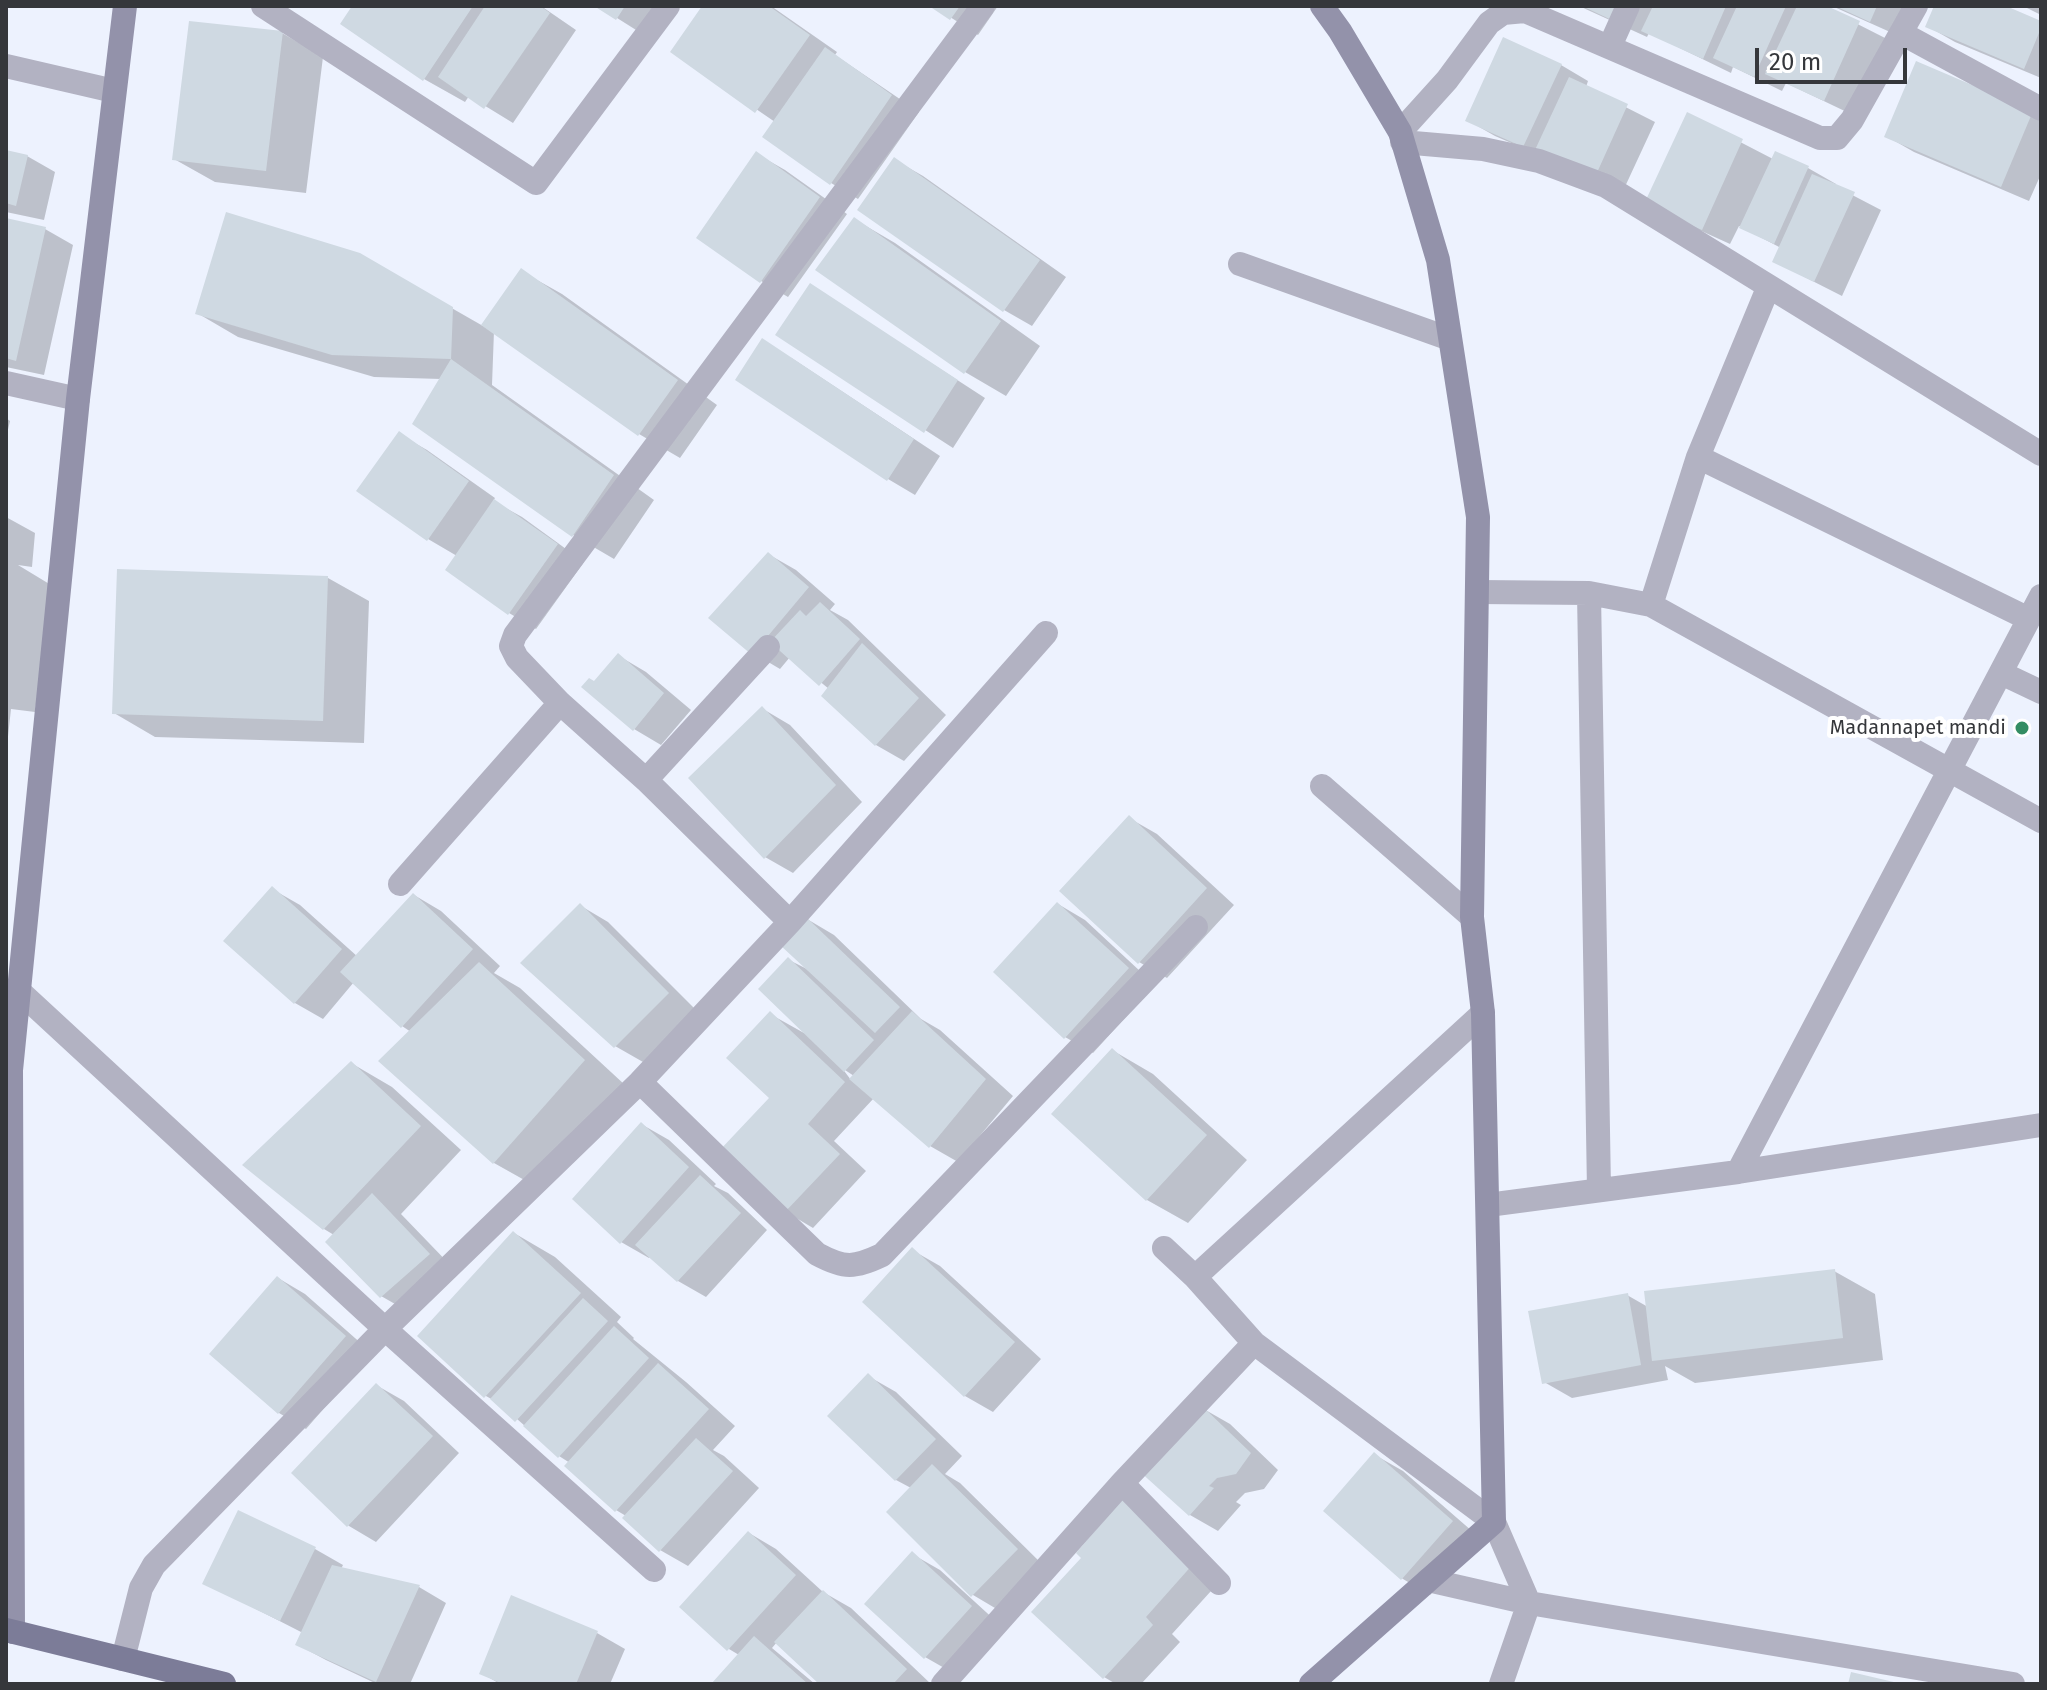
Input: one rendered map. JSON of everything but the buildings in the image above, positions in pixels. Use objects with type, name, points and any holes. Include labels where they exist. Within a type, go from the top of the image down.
[{"type":"main road","points":[[10,1631],[224,1684]]},
{"type":"street","points":[[10,1631],[11,1070],[78,399],[125,6]]},
{"type":"street","points":[[263,6],[536,183],[668,6]]},
{"type":"street","points":[[790,922],[646,780],[560,703],[517,658],[511,646],[515,635],[983,6]]},
{"type":"street","points":[[1322,6],[1340,31],[1401,137],[1438,260],[1478,517],[1472,917],[1483,1013],[1494,1522],[1529,1603],[1501,1684]]},
{"type":"street","points":[[1610,46],[1628,6]]},
{"type":"street","points":[[1401,137],[1489,23],[1503,13],[1525,11],[1820,138],[1837,138],[1852,120],[1916,6]]},
{"type":"street","points":[[1901,33],[2041,109]]},
{"type":"street","points":[[6,66],[114,91]]},
{"type":"street","points":[[1401,137],[1539,161],[1606,186],[2041,454]]},
{"type":"street","points":[[1240,264],[1450,339]]},
{"type":"street","points":[[1651,605],[1698,457],[1768,288]]},
{"type":"street","points":[[6,383],[78,399]]},
{"type":"street","points":[[1698,457],[2029,619]]},
{"type":"street","points":[[1478,592],[1589,593],[1651,605],[2041,821]]},
{"type":"street","points":[[1589,593],[1599,1190]]},
{"type":"street","points":[[1738,1172],[2041,596]]},
{"type":"street","points":[[123,1659],[141,1588],[154,1565],[385,1329],[640,1082],[790,922],[1046,633]]},
{"type":"street","points":[[646,780],[768,647]]},
{"type":"street","points":[[2001,673],[2041,692]]},
{"type":"street","points":[[400,884],[560,703]]},
{"type":"street","points":[[1322,786],[1472,917]]},
{"type":"street","points":[[640,1082],[817,1254],[838,1265],[859,1266],[882,1255],[1196,927]]},
{"type":"street","points":[[19,991],[385,1329],[654,1570]]},
{"type":"street","points":[[1195,1277],[1483,1013]]},
{"type":"street","points":[[1488,1205],[1738,1172],[2041,1125]]},
{"type":"street","points":[[1164,1248],[1195,1277],[1254,1343],[1494,1522]]},
{"type":"street","points":[[943,1684],[1122,1483],[1254,1343]]},
{"type":"street","points":[[1122,1483],[1219,1583]]},
{"type":"street","points":[[1311,1684],[1494,1522]]},
{"type":"street","points":[[1428,1580],[1529,1603],[2013,1684]]},
{"type":"place","name":"Madannapet mandi","points":[[2022,728]]}]
